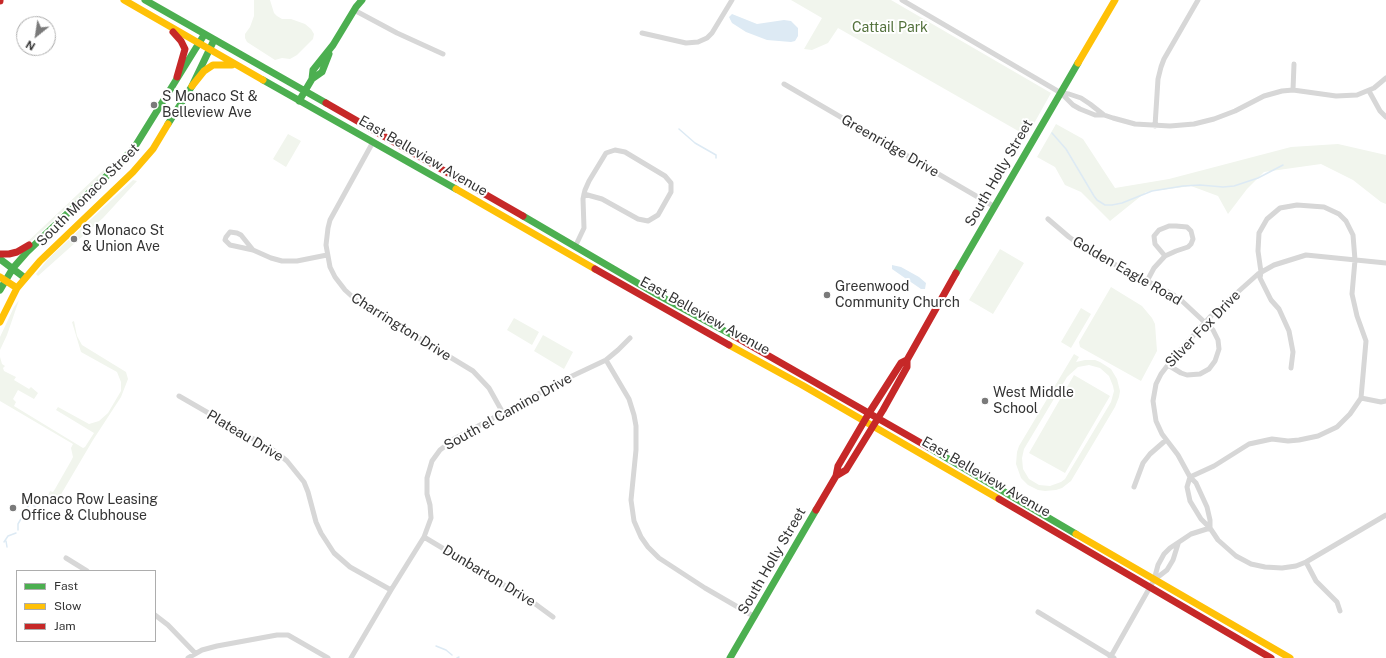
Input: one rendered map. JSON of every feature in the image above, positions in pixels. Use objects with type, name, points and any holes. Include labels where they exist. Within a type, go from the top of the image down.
[{"type":"main road","name":"East Belleview Avenue","points":[[124,0],[209,50],[652,302],[873,426],[1271,658]]},
{"type":"main road","name":"East Belleview Avenue","points":[[145,0],[658,294],[878,418],[1290,658]]},
{"type":"main road","points":[[299,101],[312,79],[313,70],[333,45],[356,6],[362,0]]},
{"type":"main road","name":"South Holly Street","points":[[836,476],[846,470],[878,418],[907,367],[907,360],[1115,0]]},
{"type":"main road","points":[[164,24],[180,38],[184,46],[184,57],[177,77]]},
{"type":"main road","name":"South Monaco Street","points":[[0,290],[3,278],[27,252],[134,148],[204,35]]},
{"type":"main road","name":"South Monaco Street","points":[[0,322],[17,288],[25,278],[53,248],[139,166],[163,134],[192,86],[214,40]]},
{"type":"main road","points":[[192,86],[204,71],[213,65],[222,64],[238,66]]},
{"type":"main road","points":[[0,254],[20,251],[47,232]]},
{"type":"main road","points":[[0,259],[25,278]]},
{"type":"main road","points":[[3,278],[17,288]]},
{"type":"main road","name":"South Holly Street","points":[[730,658],[836,476],[838,466],[864,421],[901,362],[907,360]]},
{"type":"street","points":[[642,33],[686,44],[698,42],[707,38],[712,33],[732,0]]},
{"type":"street","points":[[902,0],[1061,94],[1080,109],[1095,115],[1104,115],[1135,124],[1155,126],[1182,125],[1208,120],[1235,111],[1270,93],[1282,91],[1293,90],[1344,97],[1357,95],[1369,91],[1386,78]]},
{"type":"street","points":[[1155,126],[1158,79],[1161,67],[1164,59],[1198,0]]},
{"type":"street","points":[[356,6],[397,33],[443,54]]},
{"type":"street","points":[[1293,90],[1294,64]]},
{"type":"street","name":"Greenridge Drive","points":[[784,84],[995,207]]},
{"type":"street","points":[[1369,91],[1380,111],[1386,117]]},
{"type":"street","points":[[1061,94],[1069,94],[1081,98],[1104,115]]},
{"type":"street","name":"Charrington Drive","points":[[373,142],[330,220],[326,238],[327,255],[335,277],[348,294],[356,300],[473,372],[489,388],[503,413]]},
{"type":"street","points":[[576,247],[584,228],[584,194],[589,181],[604,155],[609,151],[615,150],[625,152],[665,176],[671,183],[671,192],[658,215],[648,221],[638,219],[602,199],[584,194]]},
{"type":"street","points":[[1291,368],[1292,352],[1289,331],[1279,309],[1271,300],[1260,278],[1261,272],[1258,240],[1261,228],[1271,214],[1280,208],[1290,205],[1324,207],[1339,214],[1346,221],[1352,231],[1355,260],[1352,294],[1356,316],[1366,342],[1361,398],[1350,414],[1336,427],[1318,436],[1299,440],[1288,441],[1272,439],[1249,444],[1214,466],[1190,477],[1187,487],[1189,496],[1201,520],[1210,528],[1218,540],[1236,556],[1251,564],[1265,567],[1292,567],[1306,562],[1386,515]]},
{"type":"street","name":"Golden Eagle Road","points":[[1048,219],[1069,237],[1090,251],[1161,288],[1182,301],[1216,334],[1219,344],[1217,357],[1213,365],[1205,372],[1194,375],[1181,373],[1168,365]]},
{"type":"street","points":[[1147,281],[1154,268],[1166,256],[1186,248],[1191,244],[1193,239],[1189,229],[1183,226],[1169,226],[1159,230],[1155,234],[1155,244],[1166,256]]},
{"type":"street","points":[[253,250],[241,235],[237,233],[230,232],[226,237],[225,240],[230,246],[253,250],[271,258],[288,262],[327,255]]},
{"type":"street","name":"Silver Fox Drive","points":[[1210,528],[1207,507],[1196,483],[1190,477],[1178,455],[1158,428],[1153,411],[1153,401],[1156,384],[1161,374],[1221,307],[1261,272],[1274,265],[1306,255],[1386,263]]},
{"type":"street","name":"South el Camino Drive","points":[[351,658],[390,590],[424,538],[430,523],[430,505],[427,494],[426,478],[434,457],[447,443],[570,377],[606,360],[630,338]]},
{"type":"street","points":[[606,360],[629,399],[634,415],[636,426],[636,450],[631,500],[634,520],[641,537],[659,558],[705,588],[755,617]]},
{"type":"street","name":"Plateau Drive","points":[[179,396],[276,452],[287,461],[304,482],[319,528],[331,549],[350,567],[390,590]]},
{"type":"street","points":[[1361,398],[1381,402],[1386,401]]},
{"type":"street","points":[[1134,488],[1143,463],[1150,454],[1166,440]]},
{"type":"street","points":[[1154,580],[1156,570],[1162,557],[1170,548],[1191,534],[1210,528]]},
{"type":"street","name":"Dunbarton Drive","points":[[424,538],[534,603],[553,617]]},
{"type":"street","points":[[1038,612],[1111,657],[1154,580],[1167,570],[1173,560],[1178,544]]},
{"type":"street","points":[[66,558],[85,570]]},
{"type":"street","points":[[1306,562],[1316,582],[1337,602],[1340,611]]},
{"type":"street","points":[[156,616],[168,625],[194,653]]},
{"type":"street","points":[[188,658],[194,653],[225,644],[277,635],[288,635],[328,658]]},
{"type":"green space","points":[[254,0],[270,0],[274,13],[277,16],[282,19],[291,19],[305,24],[314,34],[313,39],[297,55],[290,59],[282,58],[275,60],[247,42],[245,34],[250,27],[254,16]]},
{"type":"green space","name":"Cattail Park","points":[[791,0],[891,0],[1051,93],[1027,136],[838,28],[828,43],[812,50],[804,49],[822,18]]},
{"type":"green space","points":[[1056,124],[1083,139],[1115,188],[1169,179],[1291,147],[1338,144],[1386,155],[1386,204],[1381,202],[1353,180],[1321,164],[1264,172],[1247,189],[1228,214],[1218,196],[1191,186],[1146,192],[1110,221],[1081,192],[1065,185],[1055,167],[1037,157]]},
{"type":"green space","points":[[288,134],[301,141],[286,167],[273,159]]},
{"type":"green space","points":[[113,161],[113,165],[27,245],[25,244]]},
{"type":"green space","points":[[133,180],[137,181],[103,218],[38,276],[36,274],[48,259]]},
{"type":"green space","points":[[1000,249],[1024,263],[993,314],[969,300]]},
{"type":"green space","points":[[1111,287],[1142,306],[1155,324],[1157,351],[1141,381],[1080,347],[1079,342]]},
{"type":"green space","points":[[19,300],[7,335],[0,350],[0,337],[14,307]]},
{"type":"green space","points":[[1081,308],[1091,314],[1071,348],[1061,342]]},
{"type":"green space","points":[[514,318],[539,332],[532,345],[507,330]]},
{"type":"green space","points":[[74,321],[77,336],[82,345],[126,372],[128,379],[121,397],[93,440],[60,496],[45,505],[44,503],[50,491],[53,492],[73,457],[71,448],[73,444],[0,401],[0,357],[2,364],[5,366],[3,368],[4,371],[16,377],[14,380],[29,389],[31,387],[38,393],[34,399],[18,390],[13,399],[16,402],[14,406],[83,448],[94,433],[56,410],[58,407],[89,424],[99,421],[108,413],[121,391],[121,382],[117,372],[81,352],[72,322]]},
{"type":"green space","points":[[543,335],[573,352],[564,369],[534,351]]},
{"type":"green space","points":[[1074,354],[1079,357],[1076,362],[1095,360],[1111,369],[1117,379],[1120,391],[1119,397],[1115,407],[1071,481],[1062,488],[1056,490],[1038,490],[1028,485],[1021,478],[1016,464],[1019,446]],"holes":[[[1089,365],[1100,368],[1109,376],[1113,386],[1114,391],[1111,402],[1065,479],[1050,486],[1039,485],[1029,479],[1023,469],[1022,458],[1024,449],[1067,377],[1078,367]]]},
{"type":"green space","points":[[1074,375],[1110,396],[1065,473],[1029,453]]},
{"type":"shaded area","points":[[732,14],[757,24],[784,20],[791,21],[798,28],[798,36],[795,41],[791,42],[767,40],[746,32],[732,23],[729,17]]},
{"type":"shaded area","points":[[892,265],[901,267],[919,277],[926,283],[925,289],[921,289],[892,269]]},
{"type":"waterway","points":[[679,129],[695,143],[716,155],[716,158]]},
{"type":"waterway","points":[[1052,133],[1066,149],[1094,196],[1105,205],[1122,203],[1152,191],[1183,186],[1234,186],[1258,178],[1283,165]]},
{"type":"waterway","points":[[18,530],[18,524],[29,505]]},
{"type":"waterway","points":[[4,542],[8,536],[16,533]]},
{"type":"waterway","points":[[6,541],[7,547]]},
{"type":"waterway","points":[[436,646],[446,650],[452,655]]},
{"type":"traffic: fast","points":[[145,0],[326,103]]},
{"type":"traffic: fast","points":[[299,101],[312,79],[313,70],[333,45],[356,7],[362,0]]},
{"type":"traffic: fast","points":[[0,290],[13,268],[27,252],[134,148],[204,35]]},
{"type":"traffic: fast","points":[[168,124],[192,86],[214,40]]},
{"type":"traffic: fast","points":[[312,79],[322,72],[329,54]]},
{"type":"traffic: fast","points":[[956,273],[1078,63]]},
{"type":"traffic: fast","points":[[263,80],[456,189]]},
{"type":"traffic: fast","points":[[523,216],[658,295],[734,336]]},
{"type":"traffic: fast","points":[[0,259],[25,278]]},
{"type":"traffic: fast","points":[[928,447],[1076,534]]},
{"type":"traffic: fast","points":[[730,658],[816,510]]},
{"type":"traffic: slow","points":[[124,0],[263,80]]},
{"type":"traffic: slow","points":[[1078,63],[1115,0]]},
{"type":"traffic: slow","points":[[192,86],[204,71],[213,65],[232,65]]},
{"type":"traffic: slow","points":[[0,322],[17,288],[40,261],[133,172],[153,149],[168,124]]},
{"type":"traffic: slow","points":[[456,189],[595,269]]},
{"type":"traffic: slow","points":[[0,277],[17,288]]},
{"type":"traffic: slow","points":[[729,345],[802,385],[999,499]]},
{"type":"traffic: slow","points":[[1076,534],[1290,658]]},
{"type":"traffic: jam","points":[[173,32],[181,41],[185,49],[177,77]]},
{"type":"traffic: jam","points":[[326,103],[523,216]]},
{"type":"traffic: jam","points":[[0,254],[17,252],[29,245]]},
{"type":"traffic: jam","points":[[595,269],[729,345]]},
{"type":"traffic: jam","points":[[836,476],[846,470],[883,410],[907,367],[907,360],[956,273]]},
{"type":"traffic: jam","points":[[734,336],[928,447]]},
{"type":"traffic: jam","points":[[816,510],[836,476],[838,466],[869,413],[901,363],[907,360]]},
{"type":"traffic: jam","points":[[999,499],[1271,658]]},
{"type":"place","name":"S Monaco St & Belleview Ave","points":[[154,105]]},
{"type":"place","name":"S Monaco St & Union Ave","points":[[74,239]]},
{"type":"place","name":"Greenwood Community Church","points":[[827,295]]},
{"type":"place","name":"West Middle School","points":[[985,401]]},
{"type":"place","name":"Monaco Row Leasing Office & Clubhouse","points":[[13,508]]}]
